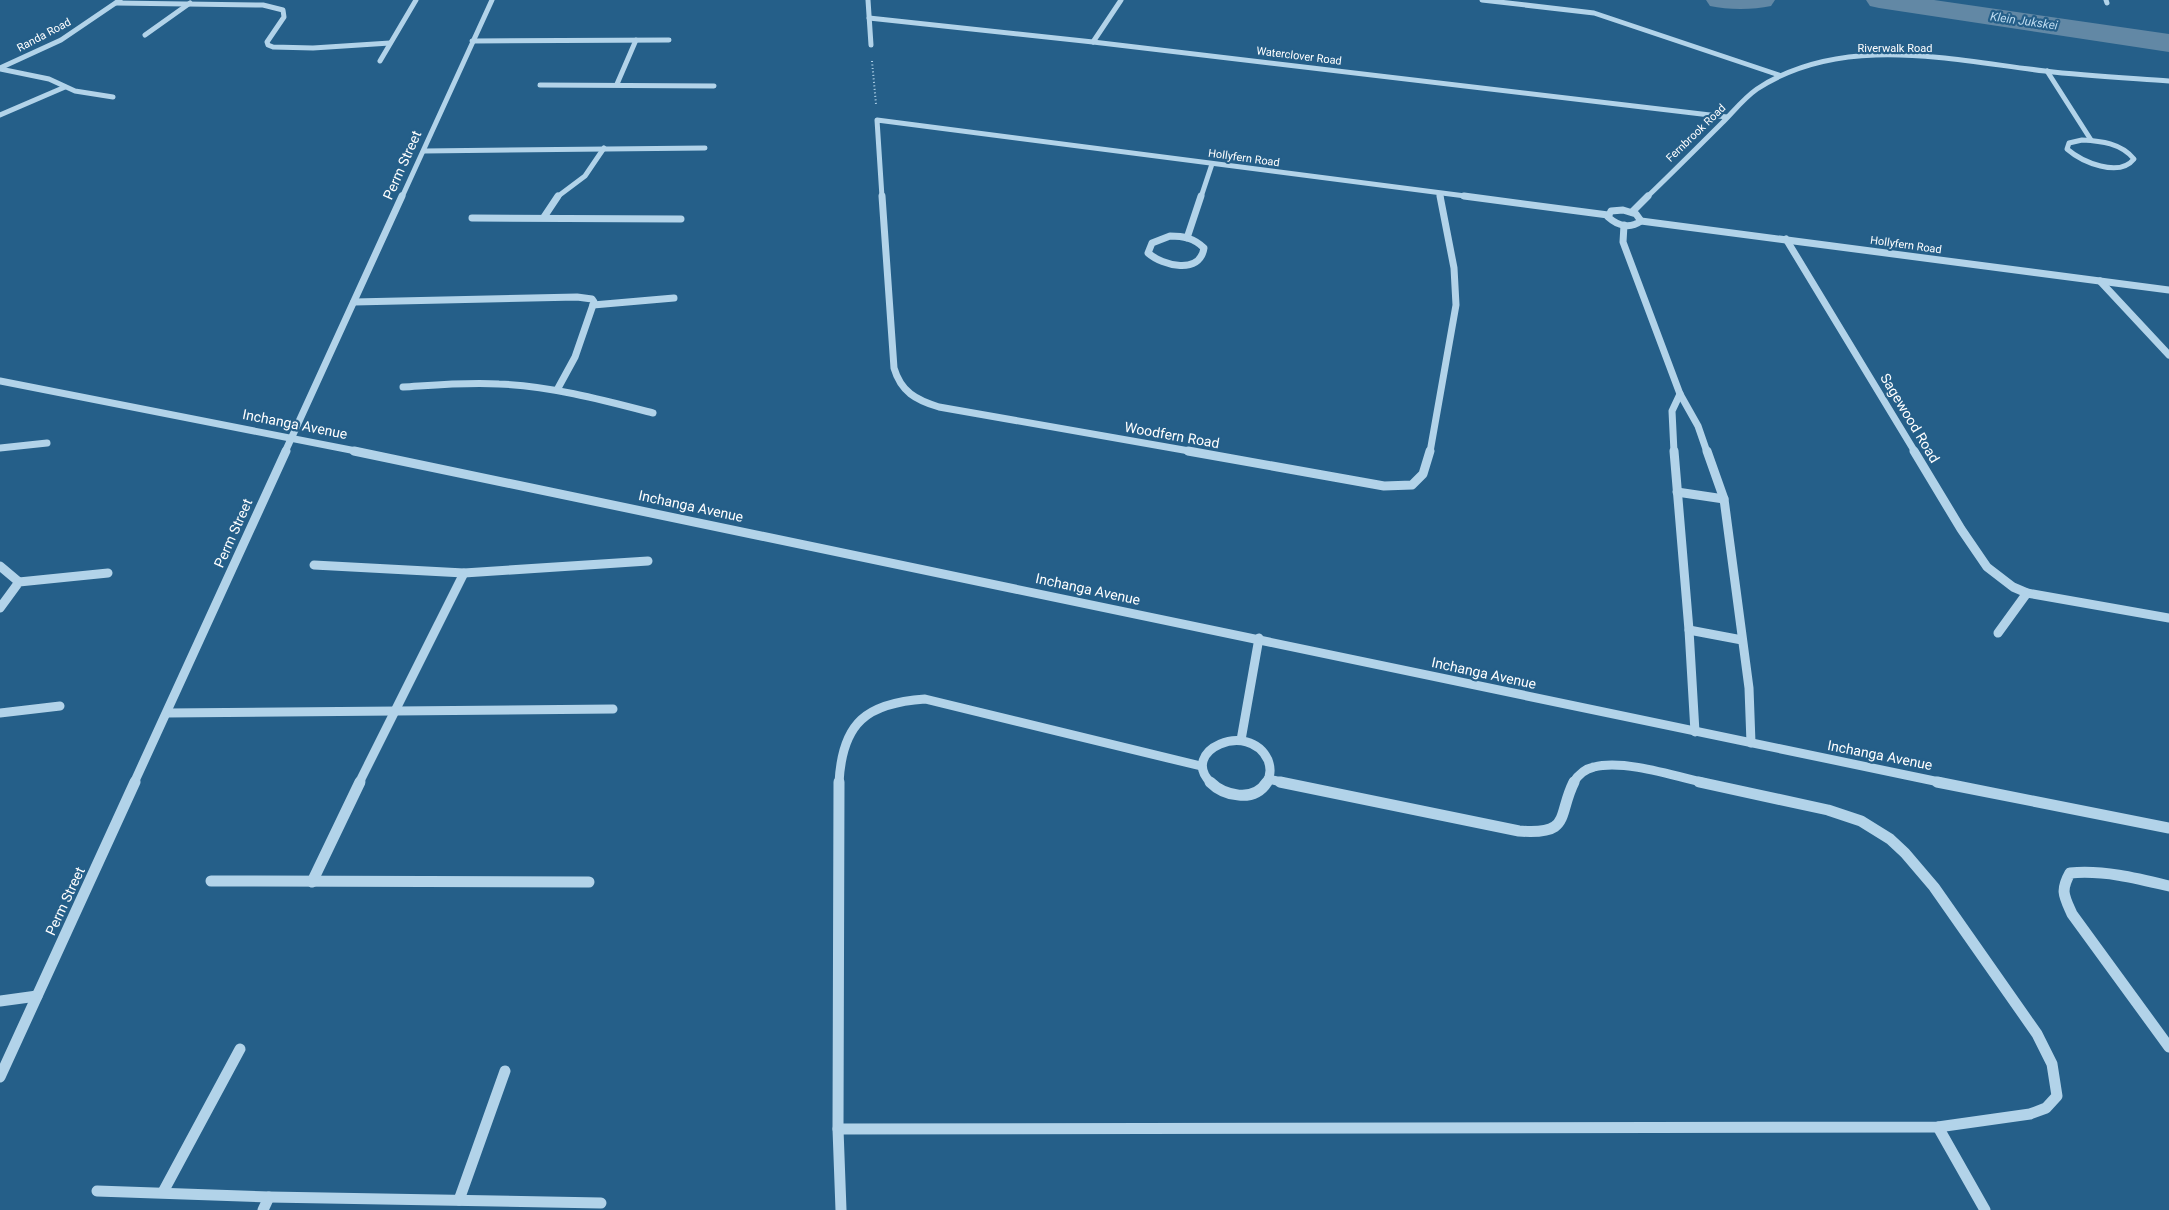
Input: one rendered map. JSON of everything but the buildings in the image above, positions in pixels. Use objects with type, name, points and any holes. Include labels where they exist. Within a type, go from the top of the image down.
[{"type":"street","points":[[145,35],[194,0]]},
{"type":"street","points":[[380,61],[416,0]]},
{"type":"street","name":"Perm Street","points":[[0,1077],[492,0]]},
{"type":"street","points":[[868,0],[871,45]]},
{"type":"street","points":[[1092,42],[1121,0]]},
{"type":"street","points":[[1482,0],[1594,13],[1779,75]]},
{"type":"street","points":[[118,2],[263,5],[279,8],[283,10],[284,17],[267,42],[273,47],[313,48],[390,43]]},
{"type":"street","name":"Randa Road","points":[[0,69],[61,40],[118,2]]},
{"type":"street","name":"Waterclover Road","points":[[869,18],[1092,42],[1726,117]]},
{"type":"street","points":[[617,84],[636,40]]},
{"type":"street","points":[[472,41],[669,40]]},
{"type":"street","name":"Riverwalk Road","points":[[1779,75],[1826,61],[1875,56],[1940,58],[2047,71],[2169,81]]},
{"type":"street","points":[[0,69],[42,77],[64,87],[113,97]]},
{"type":"street","points":[[2047,71],[2091,140],[2110,144],[2126,151],[2134,159],[2133,163],[2123,167],[2094,164],[2077,157],[2067,149],[2069,142],[2074,140],[2091,140]]},
{"type":"street","name":"Fernbrook Road","points":[[1632,212],[1726,117],[1756,90],[1779,75]]},
{"type":"street","points":[[540,85],[714,86]]},
{"type":"street","points":[[0,115],[64,87]]},
{"type":"street","name":"Hollyfern Road","points":[[877,120],[1608,215]]},
{"type":"street","name":"Woodfern Road","points":[[877,120],[894,368],[897,381],[902,389],[912,397],[940,407],[1384,486],[1412,485],[1423,474],[1429,458],[1456,305],[1454,268],[1440,194]]},
{"type":"street","points":[[544,217],[557,197],[585,176],[604,148]]},
{"type":"street","points":[[424,150],[705,148]]},
{"type":"street","points":[[1187,238],[1212,164]]},
{"type":"street","points":[[1614,210],[1632,212],[1639,216],[1641,221],[1637,225],[1624,225],[1612,221],[1608,215],[1614,210]]},
{"type":"street","points":[[472,218],[681,219]]},
{"type":"street","name":"Hollyfern Road","points":[[1641,221],[2169,290]]},
{"type":"street","points":[[1624,225],[1623,242],[1680,394],[1698,426],[1724,499],[1749,688],[1751,743]]},
{"type":"street","points":[[1170,236],[1187,238],[1204,248],[1202,257],[1191,264],[1182,266],[1157,262],[1148,253],[1148,249],[1155,240],[1170,236]]},
{"type":"street","name":"Sagewood Road","points":[[1786,239],[1981,560],[2004,582],[2027,593],[2169,618]]},
{"type":"street","points":[[2100,281],[2169,355]]},
{"type":"street","points":[[354,302],[577,297],[592,299],[594,300],[593,306],[578,350],[556,390]]},
{"type":"street","points":[[593,306],[674,298]]},
{"type":"street","name":"Inchanga Avenue","points":[[0,381],[291,437],[1259,638],[1695,732],[2169,828]]},
{"type":"street","points":[[403,387],[486,384],[556,390],[653,413]]},
{"type":"street","points":[[1680,394],[1672,411],[1695,732]]},
{"type":"street","points":[[0,448],[47,443]]},
{"type":"street","points":[[1677,492],[1724,499]]},
{"type":"street","points":[[314,565],[464,573],[648,560]]},
{"type":"street","points":[[0,566],[18,582],[108,573]]},
{"type":"street","points":[[312,882],[394,710],[464,573]]},
{"type":"street","points":[[0,608],[18,582]]},
{"type":"street","points":[[1998,633],[2027,593]]},
{"type":"street","points":[[1689,630],[1742,640]]},
{"type":"street","points":[[1241,740],[1259,638]]},
{"type":"street","points":[[841,1210],[838,1129],[839,780],[841,762],[851,732],[858,720],[871,711],[891,702],[908,699],[926,699],[1201,766]]},
{"type":"street","points":[[0,713],[60,706]]},
{"type":"street","points":[[167,713],[613,709]]},
{"type":"street","points":[[1229,740],[1241,740],[1252,744],[1261,751],[1268,760],[1271,769],[1268,779],[1262,788],[1251,794],[1238,796],[1224,793],[1213,787],[1204,777],[1201,766],[1209,748],[1229,740]]},
{"type":"street","points":[[838,1129],[1938,1127],[2030,1114],[2046,1108],[2057,1096],[2058,1080],[2049,1057],[2032,1029],[1924,874],[1890,839],[1858,820],[1830,811],[1630,766],[1607,763],[1589,767],[1580,774],[1570,790],[1564,814],[1559,823],[1540,832],[1519,831],[1268,779]]},
{"type":"street","points":[[2169,886],[2086,871],[2070,874],[2063,886],[2064,897],[2090,941],[2169,1047]]},
{"type":"street","points":[[211,881],[590,882]]},
{"type":"street","points":[[0,1001],[37,996]]},
{"type":"street","points":[[163,1192],[240,1049]]},
{"type":"street","points":[[459,1200],[506,1071]]},
{"type":"street","points":[[1938,1127],[1985,1210]]},
{"type":"street","points":[[97,1191],[269,1197],[601,1203]]},
{"type":"street","points":[[263,1210],[269,1197]]},
{"type":"path","points":[[871,45],[877,120]]},
{"type":"waterway","name":"Klein Jukskei","points":[[1719,0],[1762,0]]},
{"type":"waterway","name":"Klein Jukskei","points":[[1879,0],[2169,43]]}]
